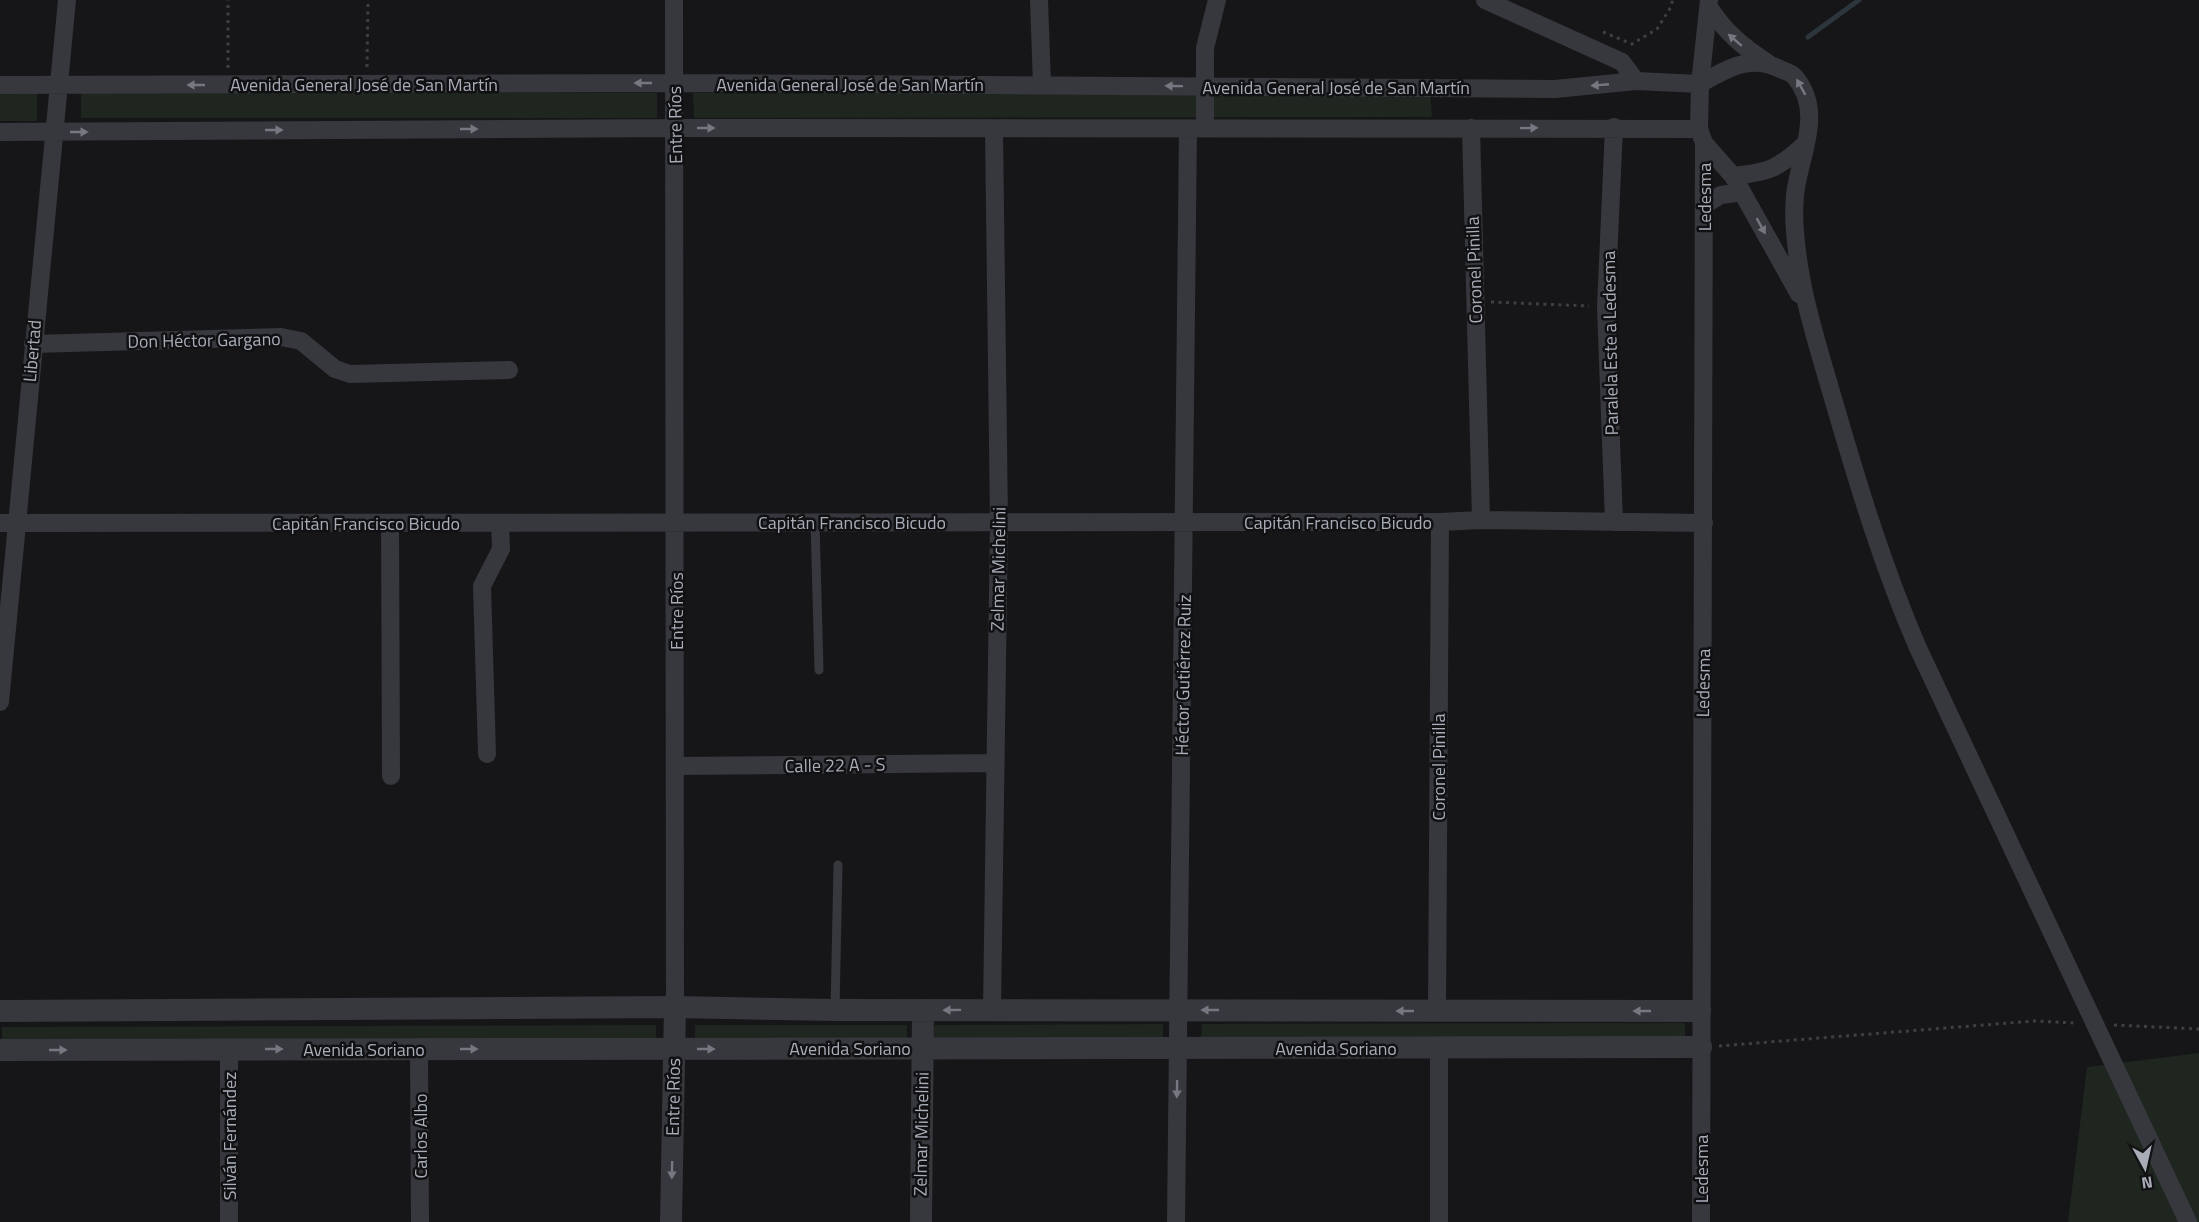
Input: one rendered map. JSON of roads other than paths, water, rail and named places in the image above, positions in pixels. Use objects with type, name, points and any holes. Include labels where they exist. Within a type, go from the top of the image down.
[{"type":"street","name":"Libertad","points":[[0,702],[9,523],[33,344],[67,0]]},
{"type":"street","name":"Entre Ríos","points":[[671,1222],[675,1049],[674,0]]},
{"type":"street","points":[[1039,0],[1042,85]]},
{"type":"street","name":"Héctor Gutiérrez Ruiz","points":[[1176,1222],[1185,520],[1197,129],[1203,87],[1204,48],[1217,0]]},
{"type":"street","points":[[1485,0],[1622,62],[1636,81]]},
{"type":"street","points":[[1709,4],[1722,29],[1745,48],[1794,76],[1805,94],[1811,121],[1795,195],[1795,232],[1804,303],[1866,513],[1889,581],[1918,648],[2188,1222]]},
{"type":"street","points":[[1709,4],[1700,84],[1702,136],[1738,184],[1804,303]]},
{"type":"street","points":[[1700,84],[1731,66],[1750,62],[1770,63]]},
{"type":"street","name":"Avenida General José de San Martín","points":[[0,85],[674,83],[1556,89],[1636,81],[1700,84]]},
{"type":"street","points":[[0,132],[675,128],[1614,127],[1702,136]]},
{"type":"street","name":"Paralela Este a Ledesma","points":[[1614,127],[1606,307],[1614,522]]},
{"type":"street","name":"Coronel Pinilla","points":[[1471,128],[1481,520]]},
{"type":"street","name":"Zelmar Michelini","points":[[992,1009],[999,522],[994,129]]},
{"type":"street","name":"Ledesma","points":[[1701,1222],[1700,1011],[1704,523],[1702,136]]},
{"type":"street","points":[[1704,205],[1738,184],[1782,165],[1806,143]]},
{"type":"street","name":"Don Héctor Gargano","points":[[33,344],[281,337],[301,341],[335,369],[350,374],[509,370]]},
{"type":"street","name":"Capitán Francisco Bicudo","points":[[9,523],[1185,520],[1440,522],[1481,520],[1704,523]]},
{"type":"street","name":"Coronel Pinilla","points":[[1437,1011],[1440,522]]},
{"type":"street","points":[[390,523],[390,776]]},
{"type":"street","points":[[487,754],[482,586],[501,549],[500,523]]},
{"type":"street","name":"Calle 22 A - S","points":[[675,766],[996,763]]},
{"type":"street","name":"Avenida Soriano","points":[[0,1011],[675,1007],[835,1010],[1700,1011]]},
{"type":"street","name":"Zelmar Michelini","points":[[921,1222],[922,1010]]},
{"type":"street","points":[[1439,1222],[1440,1047]]},
{"type":"street","name":"Avenida Soriano","points":[[0,1050],[1701,1047]]},
{"type":"street","name":"Silván Fernández","points":[[229,1049],[229,1222]]},
{"type":"street","name":"Carlos Albo","points":[[419,1049],[420,1222]]},
{"type":"lane","points":[[815,522],[819,670]]},
{"type":"lane","points":[[835,1010],[838,865]]},
{"type":"waterway","points":[[1808,37],[1859,0]]}]
